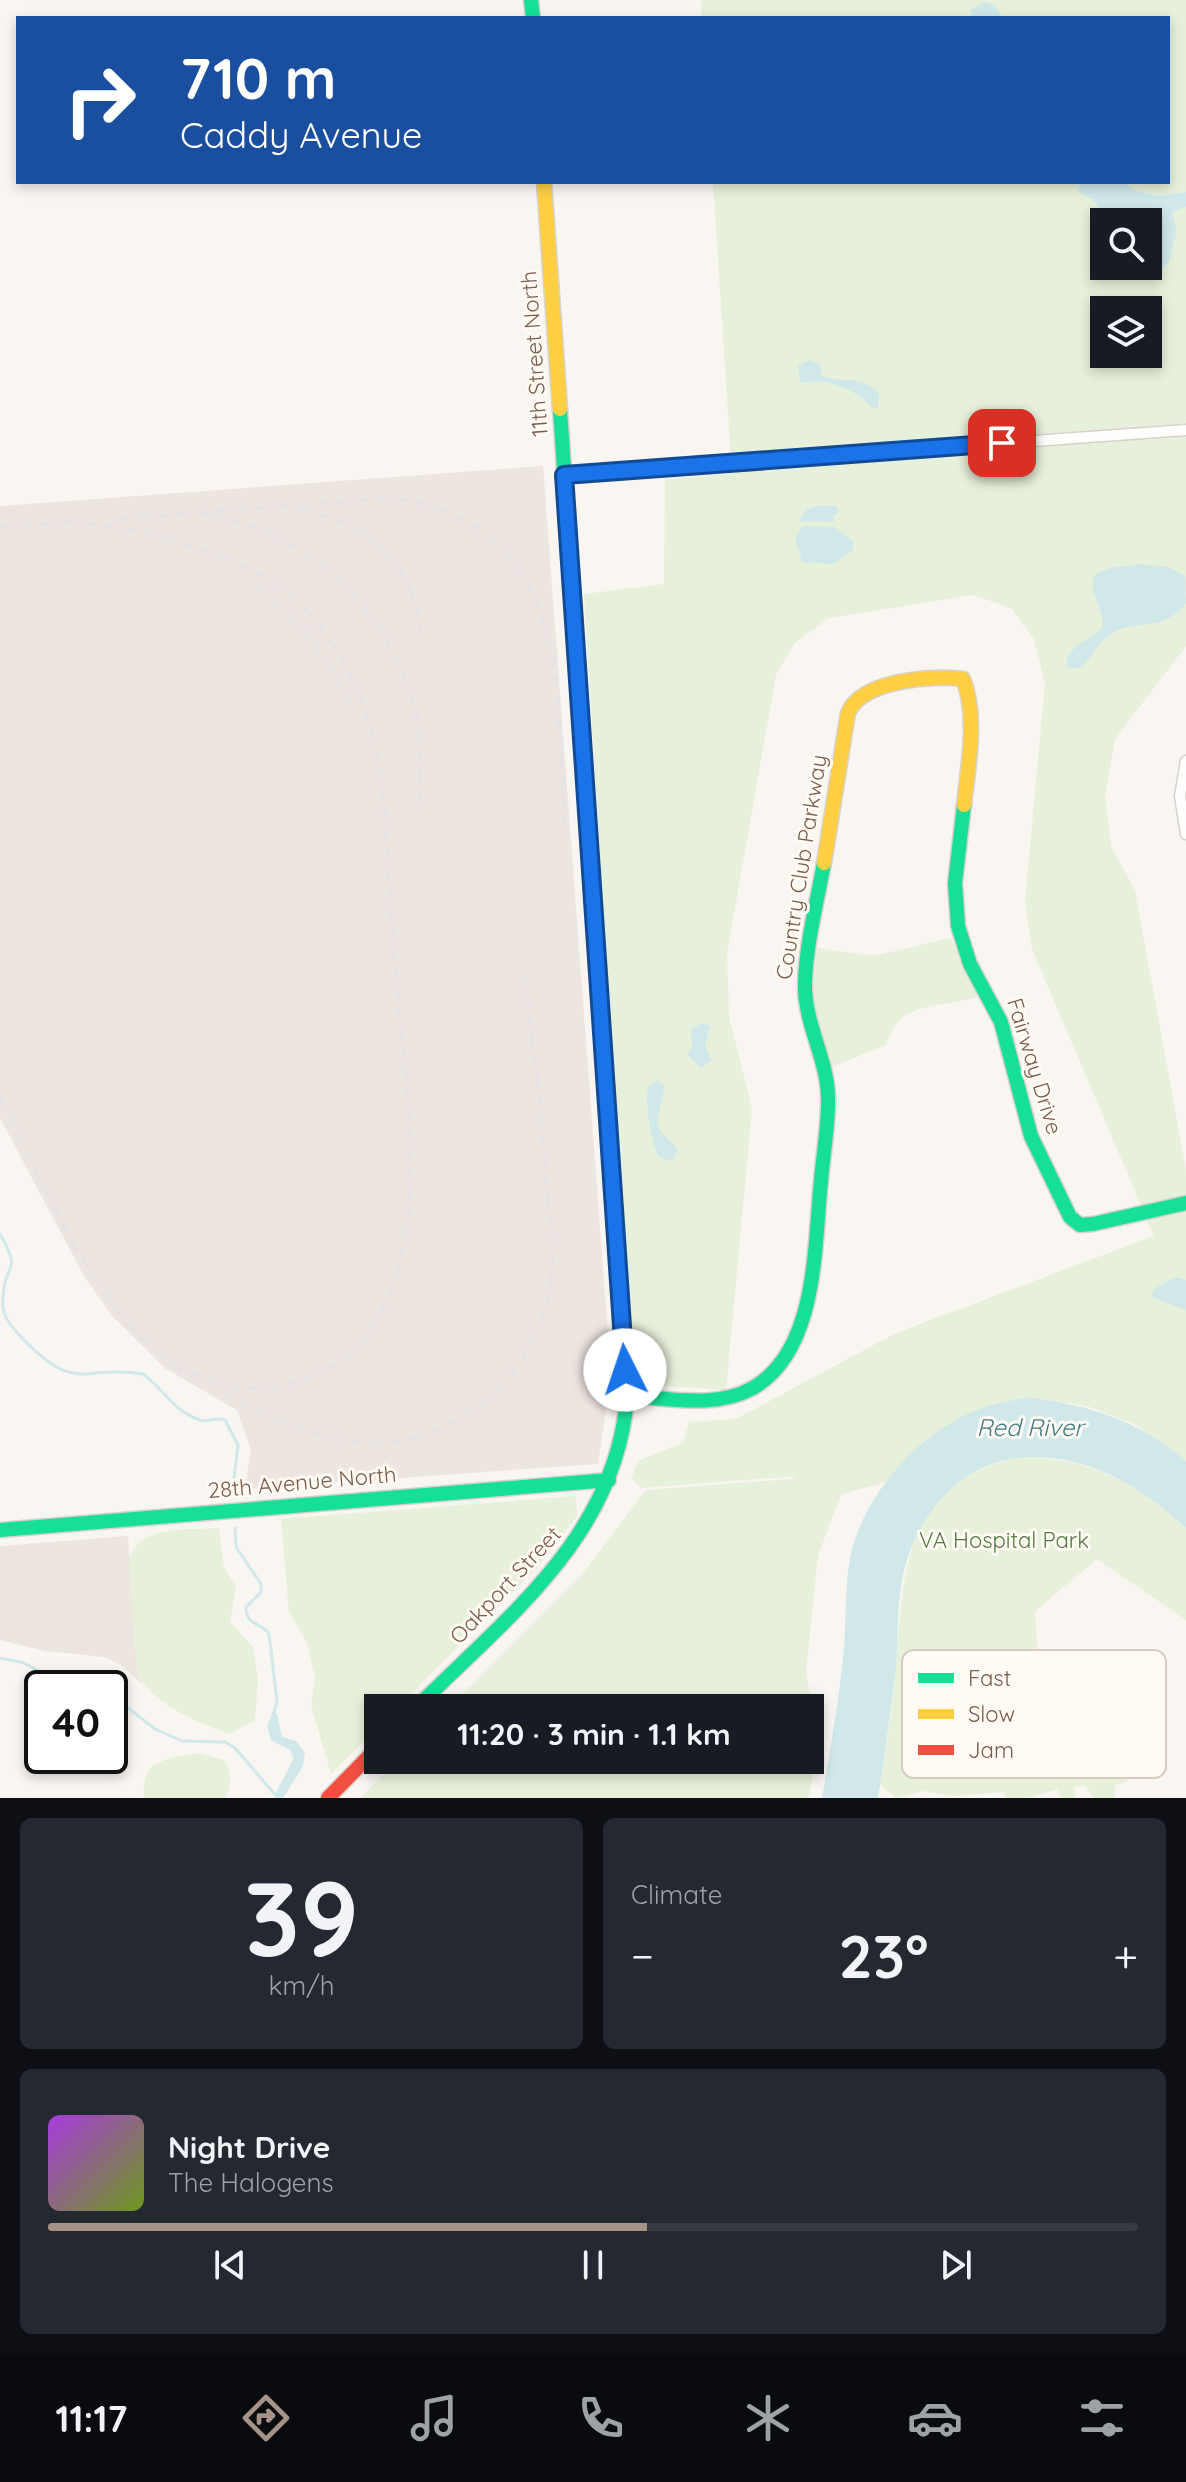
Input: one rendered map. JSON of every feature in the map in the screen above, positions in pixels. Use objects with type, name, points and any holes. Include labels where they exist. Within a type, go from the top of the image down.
[{"type":"street","name":"11th Street North","points":[[544,184],[627,1396],[622,1436],[609,1480]]},
{"type":"street","points":[[564,475],[1186,430]]},
{"type":"street","name":"Country Club Parkway","points":[[627,1396],[725,1398],[764,1378],[780,1363],[793,1342],[807,1304],[811,1278],[828,1095],[825,1075],[807,1021],[805,982],[848,711],[865,693],[882,687],[948,676],[963,679]]},
{"type":"street","name":"Fairway Drive","points":[[963,679],[968,691],[969,759],[955,883],[958,926],[970,964],[1001,1022],[1031,1136],[1070,1217],[1080,1225],[1146,1208],[1186,1203]]},
{"type":"street","points":[[1186,761],[1180,796],[1186,834]]},
{"type":"street","name":"28th Avenue North","points":[[0,1530],[609,1480]]},
{"type":"street","name":"Oakport Street","points":[[430,1694],[561,1563],[592,1518],[609,1480]]},
{"type":"street","points":[[328,1798],[364,1761]]},
{"type":"shaded area","points":[[543,466],[611,1375],[598,1464],[329,1483],[328,1474],[316,1474],[310,1485],[245,1489],[251,1450],[237,1410],[166,1369],[112,1316],[84,1276],[0,1118],[0,506]]},
{"type":"shaded area","points":[[128,1536],[137,1672],[143,1685],[128,1670],[104,1657],[45,1651],[0,1640],[0,1546]]},
{"type":"green space","points":[[701,0],[1186,0],[1186,646],[1115,739],[1105,796],[1111,846],[1135,891],[1186,1170],[1186,1461],[1136,1425],[1087,1406],[1028,1397],[930,1437],[884,1483],[841,1494],[818,1556],[806,1672],[810,1694],[463,1694],[581,1576],[646,1490],[792,1479],[796,1476],[642,1488],[631,1479],[638,1461],[683,1443],[689,1422],[736,1419],[896,1333],[1154,1236],[1032,949],[1025,901],[1045,683],[1034,639],[1011,608],[973,595],[829,618],[795,643],[776,675],[727,953],[729,1017],[752,1109],[726,1390],[632,1384],[584,594],[664,584],[665,479],[732,474],[713,184],[1170,184],[1170,16],[702,16]]},
{"type":"green space","points":[[951,938],[979,996],[911,1013],[892,1030],[886,1045],[832,1067],[812,1001],[817,948],[873,956]]},
{"type":"green space","name":"VA Hospital Park","points":[[1019,1457],[1066,1461],[1109,1475],[1149,1498],[1186,1528],[1186,1620],[1097,1559],[1035,1611],[1037,1650],[902,1650],[902,1778],[1127,1778],[1127,1782],[1115,1785],[1115,1798],[1094,1798],[1085,1785],[1074,1787],[1076,1798],[1061,1798],[1058,1789],[1027,1798],[1005,1798],[1004,1792],[953,1796],[923,1791],[896,1798],[880,1785],[908,1562],[918,1533],[932,1508],[953,1486],[981,1469]]},
{"type":"green space","points":[[576,1496],[577,1516],[539,1566],[411,1694],[364,1694],[364,1741],[331,1774],[311,1705],[315,1678],[307,1643],[289,1612],[281,1519]]},
{"type":"green space","points":[[219,1528],[224,1567],[236,1587],[230,1622],[253,1647],[258,1680],[255,1720],[230,1734],[190,1718],[165,1703],[153,1694],[137,1672],[129,1558],[136,1547],[155,1534]]},
{"type":"green space","points":[[199,1753],[224,1760],[230,1778],[226,1798],[144,1798],[144,1785],[151,1768],[167,1759]]},
{"type":"green space","points":[[383,1774],[814,1774],[808,1798],[360,1798]]},
{"type":"water","points":[[985,2],[994,5],[1002,16],[971,16],[971,10]]},
{"type":"water","points":[[1080,184],[1126,184],[1134,190],[1158,196],[1186,192],[1186,207],[1172,212],[1177,231],[1169,261],[1162,269],[1162,208],[1098,208],[1095,202],[1078,191]]},
{"type":"water","points":[[810,360],[820,365],[822,376],[859,382],[872,388],[879,394],[878,408],[871,407],[855,393],[833,384],[800,382],[798,366]]},
{"type":"water","points":[[836,506],[839,512],[833,516],[833,522],[798,521],[807,509]]},
{"type":"water","points":[[803,526],[834,527],[853,541],[853,550],[833,564],[802,562],[795,537]]},
{"type":"water","points":[[1140,564],[1169,567],[1185,576],[1186,603],[1168,619],[1113,633],[1079,668],[1067,667],[1067,660],[1074,649],[1102,628],[1103,621],[1093,589],[1094,575],[1111,568]]},
{"type":"water","points":[[701,1023],[710,1026],[705,1046],[712,1060],[701,1068],[688,1055],[692,1046],[691,1030]]},
{"type":"water","points":[[657,1080],[665,1086],[657,1121],[659,1129],[677,1149],[674,1159],[669,1161],[658,1156],[649,1122],[648,1087]]},
{"type":"water","points":[[1175,1277],[1186,1280],[1186,1310],[1152,1297],[1154,1289]]},
{"type":"water","name":"Red River","points":[[1028,1397],[1072,1405],[1112,1417],[1149,1435],[1186,1461],[1186,1528],[1134,1488],[1095,1468],[1074,1462],[1030,1457],[1004,1460],[980,1469],[959,1482],[925,1520],[905,1567],[899,1602],[897,1657],[878,1798],[822,1798],[841,1676],[850,1562],[858,1531],[867,1512],[878,1493],[907,1458],[942,1428],[980,1409]]},
{"type":"water","points":[[273,1712],[277,1714],[282,1737],[296,1741],[305,1753],[303,1766],[283,1798],[274,1796],[294,1758],[290,1750],[271,1740],[267,1726]]},
{"type":"waterway","points":[[0,1234],[12,1262],[4,1285],[4,1310],[19,1335],[42,1357],[69,1372],[143,1374],[191,1416],[203,1421],[225,1420],[238,1445],[233,1487]]},
{"type":"waterway","points":[[235,1528],[236,1547],[261,1584],[261,1592],[246,1607],[248,1618],[269,1634],[277,1702],[273,1715]]},
{"type":"waterway","points":[[0,1658],[24,1663],[40,1672],[95,1678],[110,1687],[128,1708],[155,1729],[182,1741],[225,1742],[235,1748],[278,1798]]},
{"type":"railway","points":[[117,519],[389,498],[449,513],[492,539],[522,574],[542,617],[553,665],[559,716],[565,823]]},
{"type":"railway","points":[[298,510],[344,524],[381,549],[407,584],[420,630]]},
{"type":"railway","points":[[209,517],[245,525],[279,538],[310,557],[363,606],[384,636],[401,669],[413,703],[419,741],[421,806]]},
{"type":"railway","points":[[0,527],[73,522]]},
{"type":"railway","points":[[64,523],[117,527],[168,539],[249,568],[288,593],[327,635],[342,660],[366,714],[381,769],[410,1144],[409,1200],[402,1255],[386,1303],[359,1344],[318,1374],[284,1386],[251,1388],[218,1383],[184,1371]]},
{"type":"railway","points":[[259,585],[306,632],[351,700]]},
{"type":"railway","points":[[221,1391],[311,1433],[344,1441],[381,1443],[416,1437],[448,1425],[478,1406],[504,1383],[525,1354],[541,1322],[550,1287],[552,1263],[540,1110],[525,978]]},
{"type":"railway","points":[[0,1097],[78,1252],[102,1289],[129,1324],[158,1353],[192,1376]]},
{"type":"traffic: fast","points":[[531,0],[533,16]]},
{"type":"traffic: fast","points":[[560,409],[585,782]]},
{"type":"traffic: fast","points":[[964,805],[955,883],[958,926],[970,964],[1001,1022],[1031,1136],[1070,1217],[1080,1225],[1093,1224],[1186,1203]]},
{"type":"traffic: fast","points":[[627,1396],[691,1401],[739,1394],[753,1388],[774,1371],[790,1349],[801,1323],[814,1265],[828,1117],[827,1082],[808,1012],[805,983],[824,863]]},
{"type":"traffic: fast","points":[[431,1694],[552,1571],[579,1533],[602,1492],[619,1447],[627,1398],[621,1307]]},
{"type":"traffic: fast","points":[[0,1530],[609,1480]]},
{"type":"traffic: slow","points":[[544,184],[560,409]]},
{"type":"traffic: slow","points":[[824,863],[848,713],[856,702],[882,687],[917,679],[963,679],[968,693],[971,725],[964,805]]},
{"type":"traffic: jam","points":[[585,782],[621,1307]]},
{"type":"traffic: jam","points":[[328,1798],[364,1761]]},
{"type":"route","points":[[625,1370],[564,475],[1002,443]]}]
